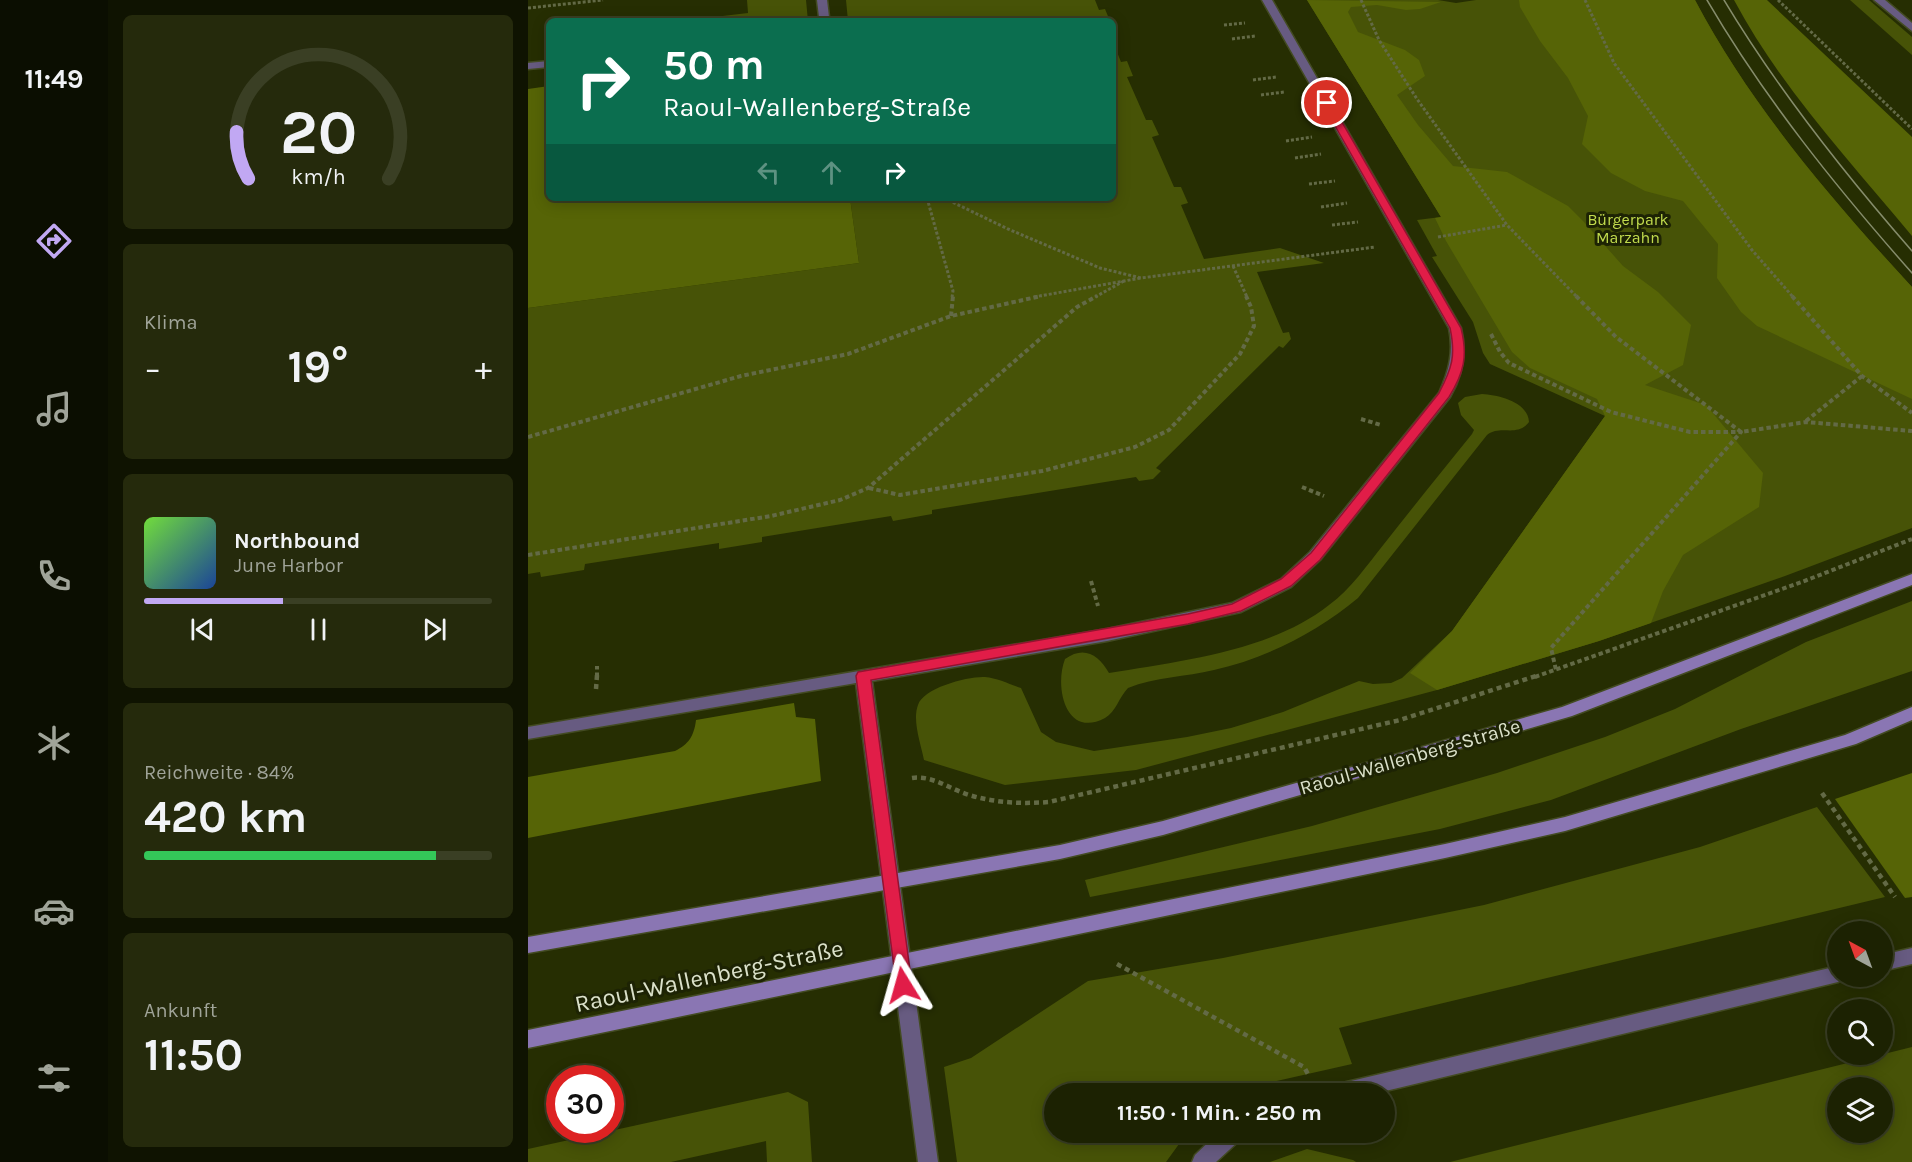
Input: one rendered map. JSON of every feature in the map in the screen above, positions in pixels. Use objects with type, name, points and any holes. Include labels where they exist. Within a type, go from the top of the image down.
[{"type":"main road","name":"Raoul-Wallenberg-Straße","points":[[528,945],[1083,847],[1163,828],[1566,712],[1912,579]]},
{"type":"main road","name":"Raoul-Wallenberg-Straße","points":[[528,1039],[1445,851],[1565,824],[1850,740],[1912,713]]},
{"type":"street","points":[[822,0],[823,18]]},
{"type":"street","points":[[528,733],[1188,619],[1236,608],[1286,583],[1315,556],[1445,394],[1456,372],[1460,349],[1455,328],[1267,0]]},
{"type":"street","points":[[1880,0],[1912,28]]},
{"type":"street","points":[[528,66],[546,64]]},
{"type":"street","points":[[863,676],[928,1162]]},
{"type":"street","points":[[1893,960],[1912,956]]},
{"type":"street","points":[[1380,1083],[1827,977]]},
{"type":"street","points":[[1202,1162],[1222,1143]]},
{"type":"path","points":[[528,8],[603,0]]},
{"type":"path","points":[[1361,0],[1385,50],[1507,225],[1616,337],[1741,432]]},
{"type":"path","points":[[1585,0],[1614,63],[1752,249],[1862,376],[1912,413]]},
{"type":"path","points":[[1778,0],[1912,129]]},
{"type":"path","points":[[928,201],[953,291],[951,316]]},
{"type":"path","points":[[950,201],[1008,229],[1101,268],[1141,278]]},
{"type":"path","points":[[1449,235],[1507,225]]},
{"type":"path","points":[[1434,238],[1440,248]]},
{"type":"path","points":[[528,438],[741,376],[848,354],[951,316],[1071,289],[1354,250]]},
{"type":"path","points":[[868,488],[900,495],[1042,471],[1135,447],[1168,430],[1240,354],[1254,326],[1251,307],[1233,266]]},
{"type":"path","points":[[528,555],[771,516],[840,500],[868,488],[1077,307],[1124,281]]},
{"type":"path","points":[[1486,325],[1500,352],[1509,363],[1611,412],[1690,432],[1741,432],[1806,422],[1912,431]]},
{"type":"path","points":[[1806,422],[1862,376]]},
{"type":"path","points":[[1556,670],[1551,648],[1741,432]]},
{"type":"path","points":[[914,778],[924,776],[950,789],[982,800],[1026,805],[1049,802],[1400,720],[1556,670],[1807,580],[1912,539]]},
{"type":"path","points":[[1822,793],[1895,897]]},
{"type":"path","points":[[1117,964],[1304,1067],[1313,1083]]},
{"type":"green space","points":[[747,0],[806,0],[808,18],[706,18],[748,13]]},
{"type":"green space","points":[[846,0],[1095,0],[1099,10],[1105,9],[1109,18],[848,18]]},
{"type":"green space","name":"Bürgerpark Marzahn","points":[[1307,0],[1438,0],[1456,3],[1476,0],[1695,0],[1741,77],[1794,150],[1912,287],[1912,528],[1785,576],[1599,641],[1437,690],[1136,770],[1005,785],[924,760],[916,725],[918,705],[928,693],[937,688],[977,677],[998,680],[1021,688],[1041,732],[1056,742],[1094,751],[1231,728],[1283,712],[1359,681],[1373,684],[1391,683],[1402,678],[1452,631],[1605,416],[1490,364],[1483,353],[1473,322],[1432,257],[1437,256],[1417,220],[1441,217]]},
{"type":"green space","points":[[1307,0],[1441,2],[1420,9],[1406,10],[1377,5],[1351,7],[1348,12],[1358,32],[1405,50],[1419,60],[1425,76],[1397,95],[1418,125],[1453,166],[1507,172],[1568,206],[1623,266],[1658,292],[1691,325],[1683,365],[1645,385],[1706,405],[1763,473],[1759,507],[1683,555],[1663,591],[1651,623],[1437,690],[1410,673],[1452,631],[1605,416],[1597,399],[1530,368],[1512,352],[1446,241],[1435,218],[1441,217]]},
{"type":"green space","points":[[1519,0],[1695,0],[1741,77],[1794,150],[1912,287],[1912,399],[1757,326],[1741,312],[1717,278],[1718,244],[1683,201],[1645,191],[1611,173],[1582,144],[1588,116],[1568,78],[1540,41],[1520,7]]},
{"type":"green space","points":[[1734,0],[1767,0],[1912,137],[1912,236],[1794,93]]},
{"type":"green space","points":[[1850,0],[1869,0],[1912,37],[1912,55]]},
{"type":"green space","points":[[1116,50],[1121,62],[1127,61],[1133,76],[1127,77],[1146,120],[1152,120],[1159,135],[1152,137],[1174,187],[1181,187],[1188,203],[1181,205],[1204,259],[1280,248],[1324,263],[1257,272],[1283,333],[1289,332],[1291,339],[1283,348],[1279,346],[1156,468],[1161,471],[1153,479],[1139,481],[1136,477],[932,510],[932,514],[893,521],[891,516],[762,537],[762,542],[719,549],[719,543],[585,564],[584,570],[541,577],[540,572],[528,574],[528,308],[859,263],[850,201],[1116,201]]},
{"type":"green space","points":[[546,86],[546,201],[850,201],[859,263],[528,308],[528,89]]},
{"type":"green space","points":[[1482,394],[1512,401],[1524,409],[1529,422],[1519,429],[1492,432],[1487,435],[1358,598],[1326,622],[1272,651],[1234,665],[1128,688],[1109,715],[1092,723],[1081,722],[1072,716],[1066,707],[1061,683],[1065,659],[1072,655],[1090,654],[1101,661],[1109,673],[1195,658],[1253,644],[1306,621],[1329,605],[1358,576],[1472,434],[1474,430],[1461,415],[1458,403],[1465,397]]},
{"type":"green space","points":[[1912,601],[1912,671],[1741,729],[1551,800],[1440,829],[1090,897],[1085,880],[1312,826],[1497,773],[1605,737],[1675,709],[1806,642]]},
{"type":"green space","points":[[794,703],[796,717],[815,719],[821,781],[528,838],[528,777],[675,751],[690,739],[696,720]]},
{"type":"green space","points":[[1912,773],[1912,897],[1905,898],[1835,799]]},
{"type":"green space","points":[[1817,807],[1885,897],[1339,1028],[1352,1064],[1268,1083],[1044,1083],[1044,1143],[1180,1143],[1166,1162],[957,1162],[944,1067],[971,1058],[1088,981],[1223,958],[1484,905],[1700,847]]},
{"type":"green space","points":[[1912,1047],[1912,1162],[1450,1162],[1840,1065],[1893,1065],[1893,1052]]},
{"type":"green space","points":[[788,1092],[808,1102],[812,1162],[767,1162],[766,1141],[671,1162],[528,1162],[528,1149],[555,1143],[624,1143],[624,1128]]},
{"type":"green space","points":[[1307,1149],[1353,1160],[1356,1162],[1270,1162]]},
{"type":"tram line","points":[[1707,0],[1729,37],[1777,107],[1829,175],[1912,273]]},
{"type":"tram line","points":[[1724,0],[1766,66],[1812,130],[1912,251]]},
{"type":"route","points":[[903,985],[863,676],[1188,619],[1236,608],[1286,583],[1315,556],[1445,394],[1456,372],[1460,349],[1455,328],[1327,103]]}]
